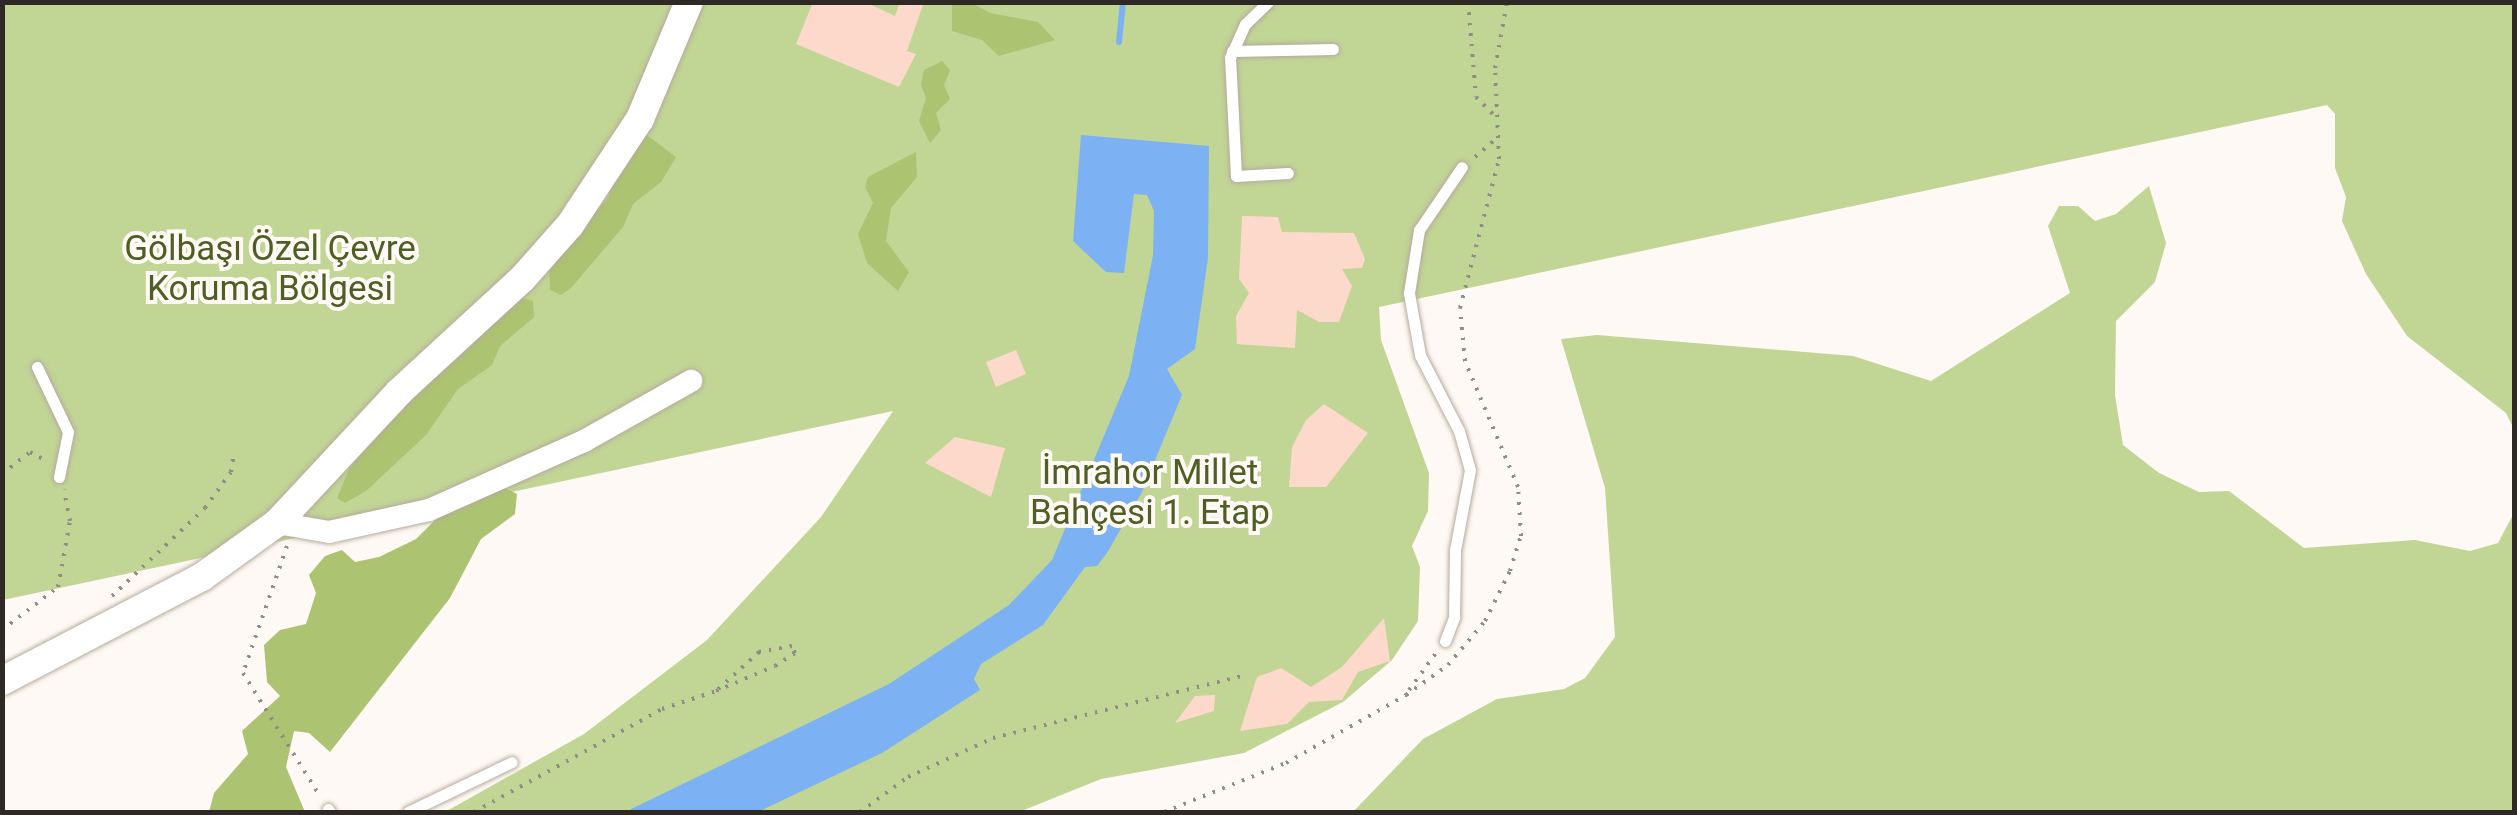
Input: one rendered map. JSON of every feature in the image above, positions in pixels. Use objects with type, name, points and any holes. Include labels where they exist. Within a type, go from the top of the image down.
[{"type":"street","points":[[2,681],[202,578],[285,526],[399,392],[522,279],[570,225],[640,119],[689,2]]},
{"type":"street","points":[[285,526],[362,528],[428,510],[584,441],[690,381]]},
{"type":"lane","points":[[1268,2],[1245,24],[1232,51],[1236,176],[1288,172]]},
{"type":"lane","points":[[1232,51],[1334,49]]},
{"type":"lane","points":[[1445,641],[1454,617],[1454,562],[1470,470],[1415,340],[1410,279],[1426,213],[1462,167]]},
{"type":"lane","points":[[37,367],[68,432],[59,477]]},
{"type":"lane","points":[[408,812],[512,762]]},
{"type":"path","points":[[1468,2],[1476,97],[1497,118]]},
{"type":"path","points":[[1164,812],[1286,762],[1406,695],[1448,665],[1485,620],[1521,536],[1518,488],[1465,361],[1460,308],[1464,271],[1490,200],[1498,137],[1495,68],[1507,2]]},
{"type":"path","points":[[1462,167],[1498,137]]},
{"type":"path","points":[[2,474],[30,452],[39,453],[59,477],[70,521],[58,587],[2,630]]},
{"type":"path","points":[[94,636],[98,617],[130,576],[220,490],[234,454]]},
{"type":"path","points":[[285,526],[243,673],[329,811]]},
{"type":"path","points":[[1406,695],[1445,641]]},
{"type":"path","points":[[474,812],[662,708],[716,690],[790,658],[792,646],[758,652],[716,690]]},
{"type":"path","points":[[860,812],[908,776],[980,743],[1245,674]]},
{"type":"green space","name":"Gölbaşı Özel Çevre Koruma Bölgesi","points":[[2,3],[2514,3],[2514,429],[2506,413],[2407,336],[2366,274],[2342,221],[2346,197],[2335,168],[2335,114],[2327,105],[1379,307],[1381,340],[1429,473],[1428,511],[1412,546],[1420,567],[1418,621],[1392,660],[1343,702],[1244,753],[1101,779],[1019,812],[445,812],[584,734],[707,640],[821,517],[893,411],[3,600]]},
{"type":"green space","points":[[952,3],[972,3],[990,13],[1038,22],[1055,40],[999,56],[982,40],[952,31]]},
{"type":"green space","points":[[942,61],[950,70],[944,85],[950,99],[936,113],[941,130],[930,143],[919,121],[926,98],[921,85],[924,70]]},
{"type":"green space","points":[[648,136],[676,157],[661,182],[633,204],[623,227],[571,288],[561,295],[550,290],[549,264],[609,197],[612,173],[634,139]]},
{"type":"green space","points":[[916,152],[917,177],[891,208],[886,241],[909,272],[898,291],[867,263],[858,234],[873,203],[865,187],[868,177]]},
{"type":"green space","points":[[2149,186],[2166,243],[2155,282],[2116,321],[2115,395],[2123,445],[2159,473],[2199,492],[2229,491],[2304,548],[2415,540],[2470,551],[2498,543],[2514,513],[2514,812],[1353,812],[1423,739],[1497,699],[1564,689],[1585,678],[1615,637],[1605,488],[1561,339],[1597,335],[1853,356],[1931,381],[2070,293],[2048,226],[2059,206],[2078,206],[2095,221],[2116,214]]},
{"type":"green space","points":[[522,298],[533,301],[534,317],[500,346],[492,365],[458,389],[426,435],[366,491],[345,503],[337,498],[350,467],[396,413]]},
{"type":"green space","points":[[503,487],[517,494],[515,514],[481,539],[450,598],[330,752],[309,733],[294,731],[286,767],[305,812],[209,812],[214,793],[248,754],[242,731],[280,696],[267,682],[264,645],[280,630],[306,624],[316,593],[309,575],[325,556],[342,550],[355,562],[379,557],[416,539],[444,511]]},
{"type":"water","points":[[1081,135],[1209,146],[1208,258],[1195,349],[1167,369],[1182,395],[1142,492],[1107,553],[1097,566],[1085,567],[1043,625],[981,664],[974,679],[980,690],[882,753],[758,812],[625,812],[889,684],[1009,605],[1052,560],[1129,376],[1153,255],[1154,211],[1147,195],[1134,194],[1124,273],[1106,272],[1073,241]]},
{"type":"building","points":[[813,2],[865,2],[895,16],[900,2],[924,2],[907,51],[916,54],[899,87],[796,44]]},
{"type":"building","points":[[1242,216],[1278,217],[1282,232],[1354,233],[1365,259],[1362,268],[1342,269],[1352,286],[1339,322],[1319,322],[1297,310],[1295,348],[1237,344],[1236,316],[1249,293],[1239,279]]},
{"type":"building","points":[[1016,350],[1026,374],[996,387],[986,362]]},
{"type":"building","points":[[1324,404],[1368,433],[1326,487],[1289,487],[1292,447],[1306,420]]},
{"type":"building","points":[[955,437],[1005,448],[991,497],[925,463]]},
{"type":"building","points":[[1384,618],[1390,661],[1358,672],[1342,700],[1309,702],[1287,724],[1240,731],[1257,677],[1281,668],[1311,687],[1342,667]]},
{"type":"building","points":[[1215,695],[1214,711],[1175,723],[1195,696]]},
{"type":"waterway","points":[[1119,42],[1123,2]]},
{"type":"park label","name":"İmrahor Millet Bahçesi 1. Etap","points":[[1150,493]]}]
